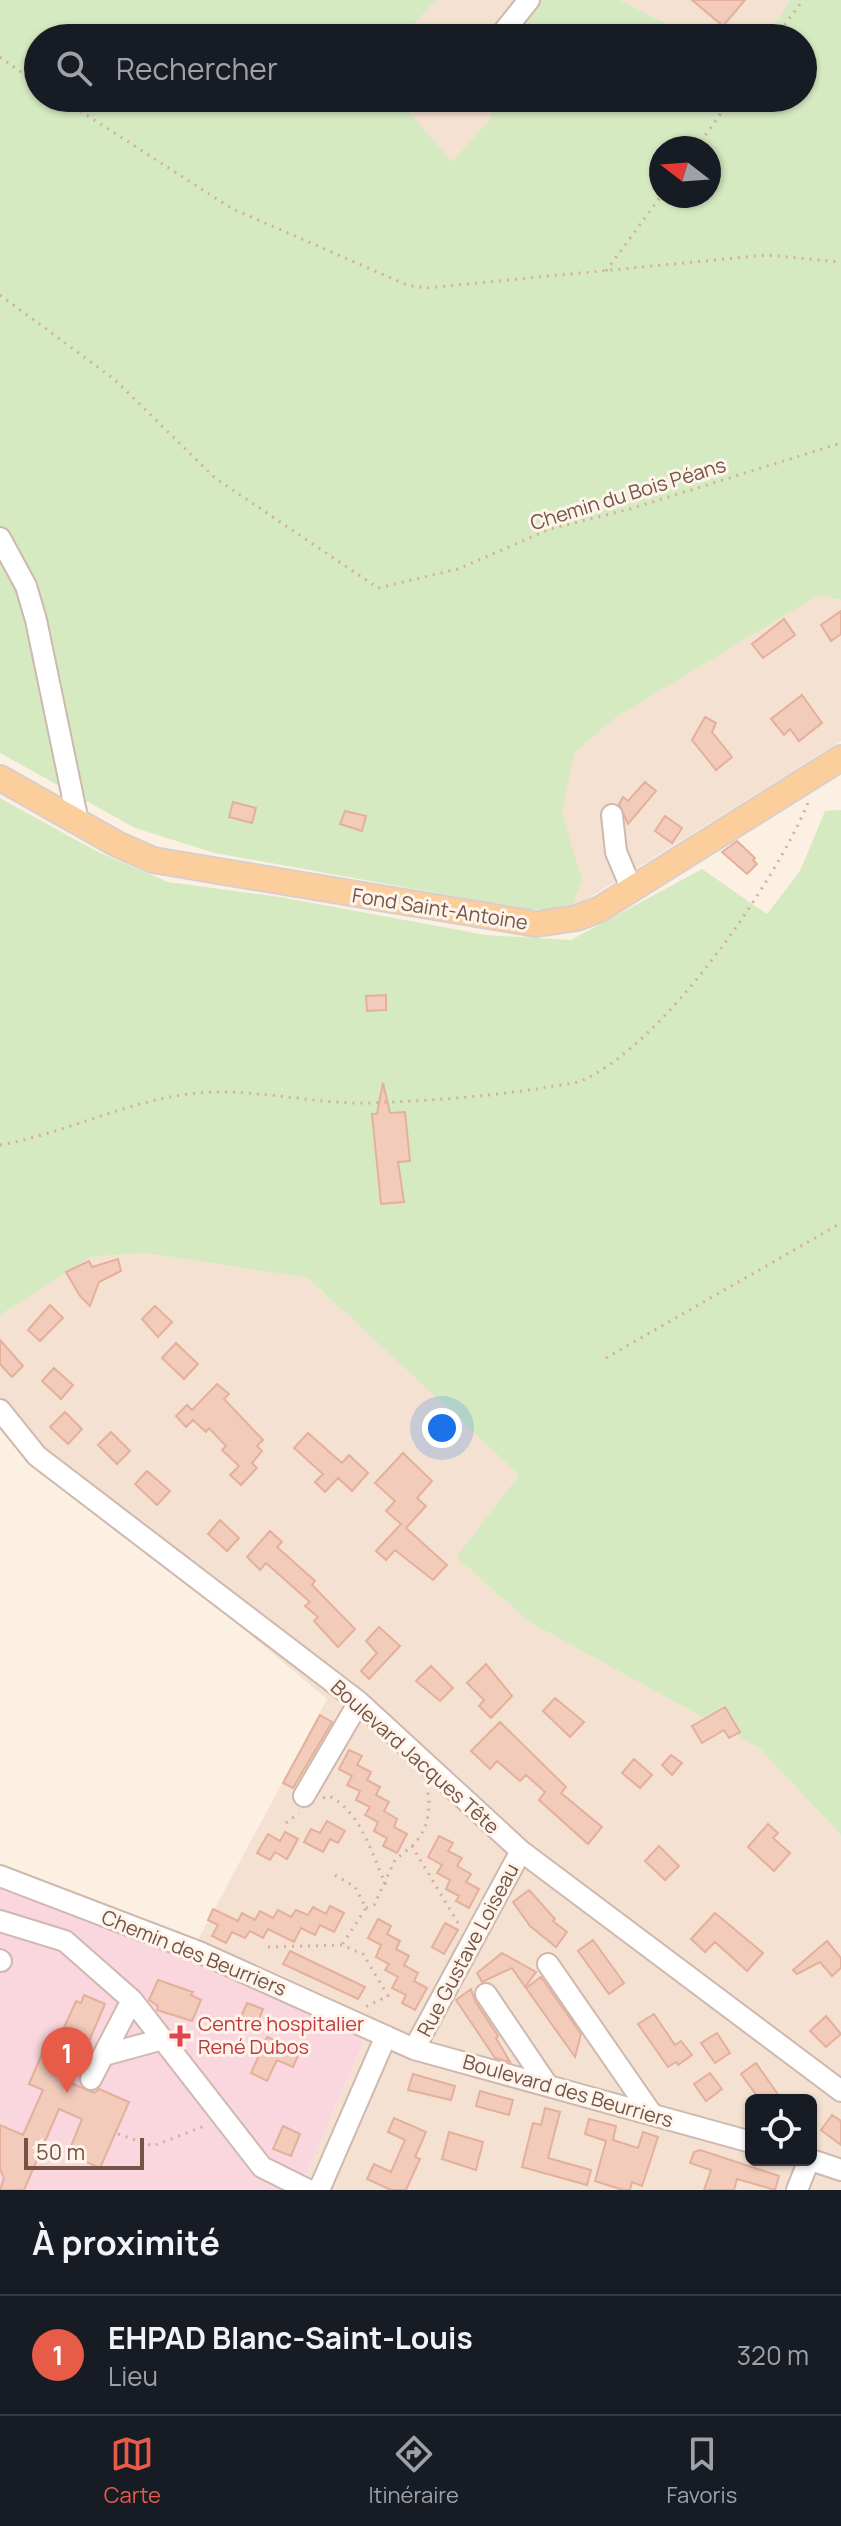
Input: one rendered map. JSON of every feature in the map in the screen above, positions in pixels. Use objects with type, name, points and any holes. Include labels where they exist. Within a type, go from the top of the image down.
[{"type":"main road","name":"Fond Saint-Antoine","points":[[0,778],[132,851],[172,864],[536,924],[588,914],[632,890],[841,758]]},
{"type":"street","points":[[510,24],[529,0]]},
{"type":"street","points":[[0,538],[26,586],[36,620],[78,822]]},
{"type":"street","points":[[612,815],[616,852],[632,890]]},
{"type":"street","name":"Boulevard Jacques Tête","points":[[0,1410],[37,1456],[359,1702],[521,1851],[841,2091]]},
{"type":"street","points":[[308,1802],[359,1702]]},
{"type":"street","name":"Rue Gustave Loiseau","points":[[414,2049],[521,1851]]},
{"type":"street","name":"Chemin des Beurriers","points":[[0,1876],[199,1952],[386,2036]]},
{"type":"street","points":[[0,1921],[65,1941],[132,2000],[262,2167],[322,2188],[386,2036]]},
{"type":"street","points":[[548,1964],[651,2113]]},
{"type":"street","points":[[486,1994],[546,2083]]},
{"type":"street","points":[[91,2079],[132,2000]]},
{"type":"street","name":"Boulevard des Beurriers","points":[[386,2036],[414,2049],[745,2140]]},
{"type":"street","points":[[104,2055],[163,2039]]},
{"type":"street","points":[[817,2162],[841,2170]]},
{"type":"street","points":[[797,2190],[807,2166]]},
{"type":"path","points":[[785,24],[803,0]]},
{"type":"path","points":[[0,57],[24,74]]},
{"type":"path","points":[[82,112],[231,208],[407,285],[426,288],[766,255],[841,262]]},
{"type":"path","points":[[705,136],[722,112]]},
{"type":"path","points":[[606,271],[652,208]]},
{"type":"path","name":"Chemin du Bois Péans","points":[[0,295],[114,379],[215,478],[378,588],[458,569],[550,529],[630,509],[841,443]]},
{"type":"path","points":[[0,1145],[40,1138],[111,1112],[198,1093],[269,1094],[364,1103],[509,1093],[580,1081],[625,1053],[730,938],[797,830],[809,802],[814,775]]},
{"type":"path","points":[[606,1358],[841,1223]]},
{"type":"path","points":[[342,1945],[366,1908],[374,1905],[386,1885],[395,1860],[423,1836],[429,1817],[428,1789]]},
{"type":"path","points":[[286,1823],[308,1802],[329,1796],[346,1805],[356,1818],[386,1885]]},
{"type":"path","points":[[412,1846],[462,1930],[475,1937]]},
{"type":"path","points":[[335,1875],[355,1887],[366,1908]]},
{"type":"path","points":[[268,1947],[342,1945],[363,1954],[388,1996],[363,2008],[357,2022]]},
{"type":"path","points":[[118,2134],[153,2146],[224,2118]]},
{"type":"shaded area","points":[[436,0],[528,0],[520,24],[415,24]]},
{"type":"shaded area","points":[[620,0],[791,0],[774,24],[667,24]]},
{"type":"shaded area","points":[[409,112],[492,112],[490,119],[452,163]]},
{"type":"shaded area","points":[[819,595],[841,600],[841,741],[571,909],[562,813],[575,752],[618,716]]},
{"type":"shaded area","points":[[145,1253],[308,1278],[519,1475],[456,1557],[529,1622],[759,1748],[841,1835],[841,2190],[299,2190],[363,2045],[358,2032],[196,1962],[199,1938],[327,1699],[37,1456],[0,1416],[0,1315],[90,1257]]},
{"type":"shaded area","name":"Centre hospitalier René Dubos","points":[[0,1886],[97,1920],[358,2032],[363,2044],[299,2190],[0,2190]]},
{"type":"green space","points":[[0,0],[436,0],[415,24],[24,24],[24,112],[409,112],[452,162],[490,119],[492,112],[817,112],[817,24],[774,24],[791,0],[841,0],[841,600],[819,595],[618,716],[575,752],[562,813],[582,880],[571,909],[525,909],[215,853],[135,828],[0,753]]},
{"type":"green space","points":[[528,0],[620,0],[667,24],[520,24]]},
{"type":"green space","points":[[0,798],[96,851],[168,882],[280,897],[486,935],[571,940],[702,869],[767,914],[800,871],[825,811],[841,810],[841,1835],[759,1748],[529,1622],[456,1557],[519,1475],[308,1278],[145,1253],[90,1257],[0,1315]]},
{"type":"building","points":[[692,0],[745,0],[725,24],[721,24]]},
{"type":"building","points":[[841,611],[841,634],[831,641],[821,625]]},
{"type":"building","points":[[784,619],[795,635],[763,658],[752,644]]},
{"type":"building","points":[[802,695],[822,723],[799,741],[790,729],[784,735],[771,719]]},
{"type":"building","points":[[705,717],[716,723],[712,732],[732,757],[716,770],[692,740]]},
{"type":"building","points":[[645,782],[656,791],[628,824],[619,804],[623,797],[628,801]]},
{"type":"building","points":[[233,802],[256,808],[252,823],[229,817]]},
{"type":"building","points":[[345,811],[366,816],[362,831],[340,824]]},
{"type":"building","points":[[665,816],[682,828],[672,843],[655,831]]},
{"type":"building","points":[[737,841],[755,858],[753,860],[757,864],[747,874],[722,852]]},
{"type":"building","points":[[386,995],[386,1010],[367,1011],[366,996]]},
{"type":"building","points":[[383,1083],[390,1113],[405,1112],[410,1161],[398,1162],[404,1202],[381,1204],[372,1114],[377,1114]]},
{"type":"building","points":[[118,1259],[121,1271],[99,1282],[90,1306],[80,1296],[66,1272],[89,1261],[92,1267]]},
{"type":"building","points":[[50,1305],[63,1318],[40,1341],[28,1330]]},
{"type":"building","points":[[155,1306],[172,1322],[158,1337],[142,1319]]},
{"type":"building","points":[[0,1340],[23,1366],[12,1377],[0,1364]]},
{"type":"building","points":[[176,1343],[198,1364],[184,1379],[162,1358]]},
{"type":"building","points":[[54,1368],[73,1385],[61,1399],[42,1381]]},
{"type":"building","points":[[217,1384],[229,1394],[224,1399],[263,1440],[257,1446],[262,1451],[252,1463],[257,1468],[241,1485],[230,1475],[239,1466],[222,1450],[226,1446],[209,1428],[206,1432],[193,1420],[186,1427],[176,1416],[187,1405],[192,1410]]},
{"type":"building","points":[[65,1412],[82,1429],[68,1444],[50,1427]]},
{"type":"building","points":[[111,1432],[130,1451],[117,1464],[98,1445]]},
{"type":"building","points":[[308,1433],[342,1463],[349,1455],[368,1473],[352,1491],[338,1478],[325,1492],[315,1482],[323,1474],[294,1448]]},
{"type":"building","points":[[403,1453],[432,1481],[417,1498],[426,1506],[406,1528],[447,1565],[433,1580],[395,1550],[386,1560],[376,1551],[401,1524],[386,1511],[395,1501],[375,1483]]},
{"type":"building","points":[[147,1471],[170,1491],[157,1505],[135,1484]]},
{"type":"building","points":[[220,1520],[239,1538],[227,1551],[208,1534]]},
{"type":"building","points":[[270,1531],[282,1542],[277,1547],[315,1581],[312,1585],[355,1629],[338,1647],[314,1621],[318,1617],[305,1606],[310,1602],[266,1563],[260,1570],[247,1557]]},
{"type":"building","points":[[379,1627],[400,1646],[369,1679],[361,1671],[377,1653],[366,1641]]},
{"type":"building","points":[[486,1664],[512,1696],[491,1718],[479,1706],[484,1700],[467,1683]]},
{"type":"building","points":[[431,1666],[453,1688],[440,1701],[416,1681]]},
{"type":"building","points":[[555,1698],[584,1722],[570,1737],[543,1711]]},
{"type":"building","points":[[725,1707],[740,1732],[729,1738],[724,1730],[702,1743],[692,1726]]},
{"type":"building","points":[[320,1715],[332,1722],[293,1788],[283,1783]]},
{"type":"building","points":[[500,1722],[566,1787],[561,1793],[602,1827],[588,1844],[539,1800],[545,1792],[526,1775],[520,1781],[497,1761],[490,1769],[471,1751]]},
{"type":"building","points":[[349,1750],[362,1756],[357,1765],[371,1772],[367,1780],[380,1787],[376,1795],[389,1802],[384,1811],[397,1819],[394,1827],[407,1834],[397,1853],[383,1846],[387,1838],[374,1831],[378,1822],[365,1815],[370,1807],[356,1800],[360,1791],[347,1785],[352,1776],[339,1769]]},
{"type":"building","points":[[671,1755],[682,1763],[672,1775],[662,1765]]},
{"type":"building","points":[[634,1759],[652,1775],[640,1788],[622,1773]]},
{"type":"building","points":[[327,1821],[345,1831],[338,1843],[330,1839],[323,1852],[304,1842],[311,1829],[320,1833]]},
{"type":"building","points":[[768,1824],[778,1833],[773,1838],[790,1853],[774,1871],[748,1847]]},
{"type":"building","points":[[285,1832],[298,1839],[287,1859],[275,1852],[270,1860],[257,1853],[268,1834],[280,1841]]},
{"type":"building","points":[[439,1836],[453,1843],[448,1851],[462,1858],[457,1866],[471,1874],[466,1882],[479,1889],[469,1908],[456,1901],[459,1896],[446,1889],[450,1880],[437,1873],[442,1865],[428,1857]]},
{"type":"building","points":[[659,1846],[679,1866],[665,1880],[645,1861]]},
{"type":"building","points":[[529,1890],[555,1919],[553,1921],[567,1932],[556,1947],[530,1926],[513,1902]]},
{"type":"building","points":[[330,1906],[344,1913],[334,1932],[320,1925],[315,1935],[301,1928],[294,1942],[268,1929],[263,1938],[250,1931],[245,1938],[232,1932],[226,1943],[212,1936],[218,1925],[208,1920],[213,1909],[238,1921],[242,1913],[255,1920],[260,1911],[273,1918],[278,1910],[291,1917],[296,1910],[308,1915],[313,1907],[326,1914]]},
{"type":"building","points":[[715,1913],[763,1953],[747,1971],[715,1942],[705,1952],[691,1939]]},
{"type":"building","points":[[378,1919],[391,1926],[387,1934],[400,1941],[396,1949],[409,1956],[404,1965],[418,1973],[414,1981],[427,1988],[415,2010],[402,2003],[406,1995],[392,1988],[398,1977],[385,1970],[389,1964],[376,1957],[381,1945],[368,1938]]},
{"type":"building","points":[[445,1923],[458,1930],[444,1954],[432,1947]]},
{"type":"building","points":[[593,1940],[624,1983],[609,1994],[578,1951]]},
{"type":"building","points":[[827,1941],[841,1958],[841,1968],[832,1976],[820,1962],[797,1974],[793,1970]]},
{"type":"building","points":[[290,1951],[365,1987],[358,1999],[283,1964]]},
{"type":"building","points":[[502,1953],[536,1972],[525,1987],[512,1968],[482,1982],[477,1973]]},
{"type":"building","points":[[541,1977],[581,2034],[575,2057],[526,1988]]},
{"type":"building","points":[[158,1980],[193,1992],[191,1995],[201,2000],[192,2021],[157,2010],[158,2006],[149,2000]]},
{"type":"building","points":[[471,1989],[510,2062],[495,2058],[456,2000]]},
{"type":"building","points":[[84,1995],[105,2004],[71,2083],[94,2093],[99,2089],[129,2102],[100,2168],[68,2154],[82,2119],[59,2109],[24,2190],[0,2190],[4,2178],[0,2169],[0,2125],[23,2135],[43,2090],[29,2084],[44,2049],[53,2052],[76,2001],[81,2003]]},
{"type":"building","points":[[247,2003],[263,2009],[254,2031],[238,2024]]},
{"type":"building","points":[[654,2014],[675,2045],[681,2041],[692,2055],[678,2065],[676,2062],[668,2067],[638,2024]]},
{"type":"building","points":[[826,2016],[841,2034],[826,2047],[810,2031]]},
{"type":"building","points":[[717,2033],[730,2053],[715,2063],[701,2043]]},
{"type":"building","points":[[267,2037],[300,2051],[293,2067],[277,2060],[267,2081],[251,2073]]},
{"type":"building","points":[[756,2063],[778,2094],[756,2094],[741,2074]]},
{"type":"building","points":[[710,2073],[722,2089],[706,2101],[694,2084]]},
{"type":"building","points":[[413,2074],[455,2086],[451,2100],[408,2090]]},
{"type":"building","points":[[480,2091],[513,2100],[509,2115],[476,2106]]},
{"type":"building","points":[[545,2108],[560,2112],[548,2158],[591,2170],[587,2185],[522,2167],[533,2123],[541,2125]]},
{"type":"building","points":[[832,2115],[841,2121],[841,2145],[821,2130]]},
{"type":"building","points":[[394,2118],[426,2132],[415,2157],[420,2159],[406,2190],[391,2190],[367,2179],[374,2164],[391,2172],[405,2140],[388,2132]]},
{"type":"building","points":[[589,2119],[616,2126],[613,2140],[638,2148],[643,2132],[658,2137],[642,2186],[632,2182],[630,2190],[623,2190],[595,2181],[606,2141],[585,2134]]},
{"type":"building","points":[[283,2126],[300,2134],[291,2156],[273,2149]]},
{"type":"building","points":[[449,2132],[483,2142],[476,2170],[442,2159]]},
{"type":"building","points":[[700,2150],[779,2176],[775,2190],[737,2179],[734,2190],[704,2190],[711,2170],[690,2163],[694,2152]]},
{"type":"place","name":"Centre hospitalier René Dubos","points":[[180,2036]]},
{"type":"place","name":"EHPAD Blanc-Saint-Louis","points":[[67,2093]]}]
